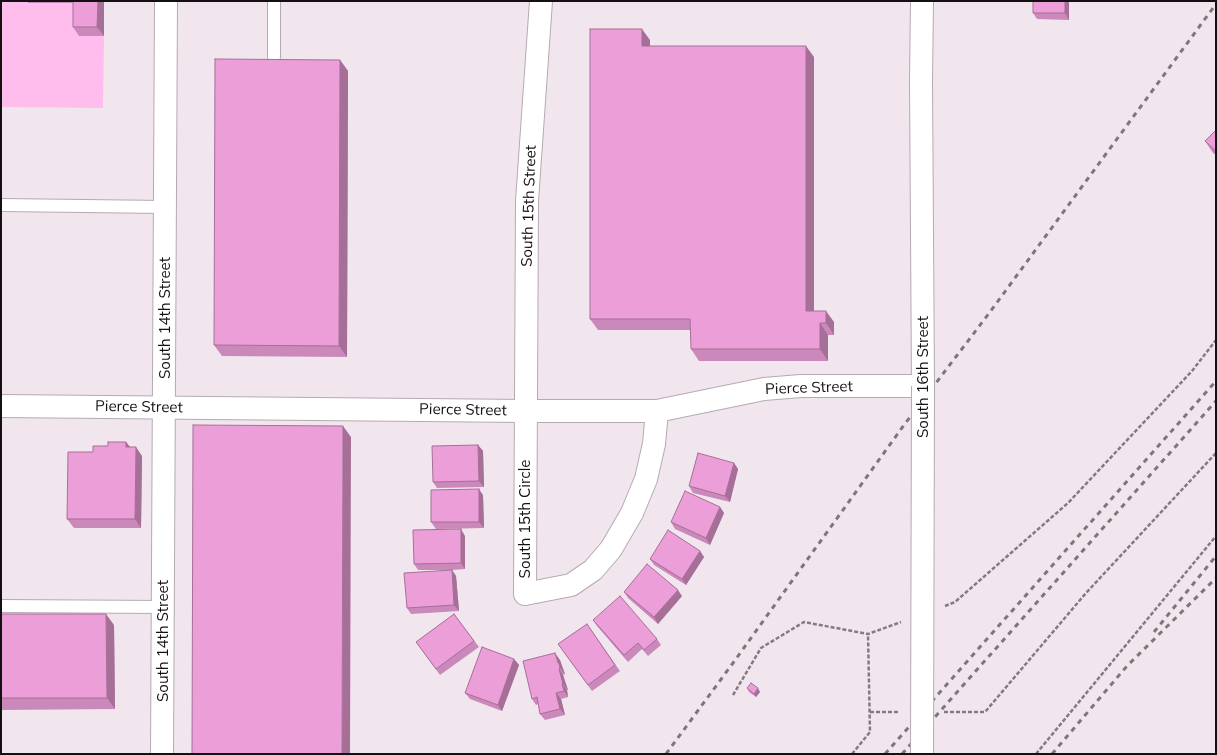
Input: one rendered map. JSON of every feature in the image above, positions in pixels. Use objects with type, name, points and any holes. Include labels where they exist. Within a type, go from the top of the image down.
[{"type":"street","name":"South 14th Street","points":[[162,754],[166,1]]},
{"type":"street","name":"South 15th Street","points":[[525,411],[527,201],[541,1]]},
{"type":"street","name":"South 16th Street","points":[[922,1],[920,81],[923,386],[922,754]]},
{"type":"street","name":"Pierce Street","points":[[1,406],[657,411],[764,389],[801,386],[923,386]]},
{"type":"street","name":"South 15th Circle","points":[[525,411],[525,594],[571,585],[594,570],[611,549],[632,513],[646,479],[654,444],[657,411]]},
{"type":"lane","points":[[274,1],[274,58]]},
{"type":"lane","points":[[1,205],[165,207]]},
{"type":"lane","points":[[1,606],[163,607]]},
{"type":"path","points":[[940,607],[955,602],[1068,503],[1192,370],[1216,340]]},
{"type":"path","points":[[940,712],[985,712],[1086,593],[1216,453]]},
{"type":"path","points":[[1036,754],[1216,536]]},
{"type":"path","points":[[733,695],[761,648],[804,622],[868,634],[904,621]]},
{"type":"path","points":[[852,754],[870,732],[868,634]]},
{"type":"path","points":[[870,712],[900,712]]},
{"type":"shaded area","points":[[1,1],[28,1],[28,3],[79,3],[104,36],[103,108],[1,107]]},
{"type":"building","points":[[73,1],[98,1],[97,27],[73,27]]},
{"type":"building","points":[[1033,1],[1065,1],[1065,13],[1033,13]]},
{"type":"building","points":[[590,29],[642,29],[642,46],[806,46],[806,311],[826,311],[826,323],[820,323],[820,349],[691,349],[690,319],[590,319]]},
{"type":"building","points":[[215,59],[340,60],[339,346],[214,345]]},
{"type":"building","points":[[1216,130],[1216,151],[1205,141]]},
{"type":"building","points":[[193,425],[343,426],[342,754],[192,754]]},
{"type":"building","points":[[108,442],[126,442],[126,447],[136,447],[135,519],[67,519],[68,452],[93,452],[93,446],[108,446]]},
{"type":"building","points":[[478,445],[479,481],[433,482],[432,446]]},
{"type":"building","points":[[698,453],[734,463],[725,496],[689,486]]},
{"type":"building","points":[[479,489],[479,522],[431,522],[431,490]]},
{"type":"building","points":[[685,491],[720,507],[706,538],[671,522]]},
{"type":"building","points":[[461,529],[461,563],[414,564],[413,530]]},
{"type":"building","points":[[668,530],[700,551],[682,579],[650,559]]},
{"type":"building","points":[[647,564],[678,590],[654,617],[624,592]]},
{"type":"building","points":[[452,570],[454,605],[407,608],[404,573]]},
{"type":"building","points":[[620,596],[657,639],[644,650],[638,643],[624,655],[593,620]]},
{"type":"building","points":[[1,614],[106,614],[107,698],[1,698]]},
{"type":"building","points":[[454,614],[474,641],[436,669],[416,642]]},
{"type":"building","points":[[587,624],[615,665],[588,685],[558,644]]},
{"type":"building","points":[[482,647],[514,659],[498,705],[465,693]]},
{"type":"building","points":[[555,653],[559,663],[564,691],[556,693],[560,709],[540,714],[537,697],[532,699],[523,661]]},
{"type":"building","points":[[751,683],[758,688],[754,694],[747,688]]},
{"type":"railway","points":[[666,754],[904,425],[990,312],[1216,4]]},
{"type":"railway","points":[[885,754],[1216,381]]},
{"type":"railway","points":[[902,754],[1216,401]]},
{"type":"railway","points":[[1154,632],[1216,556]]},
{"type":"railway","points":[[1052,754],[1127,666],[1216,578]]}]
